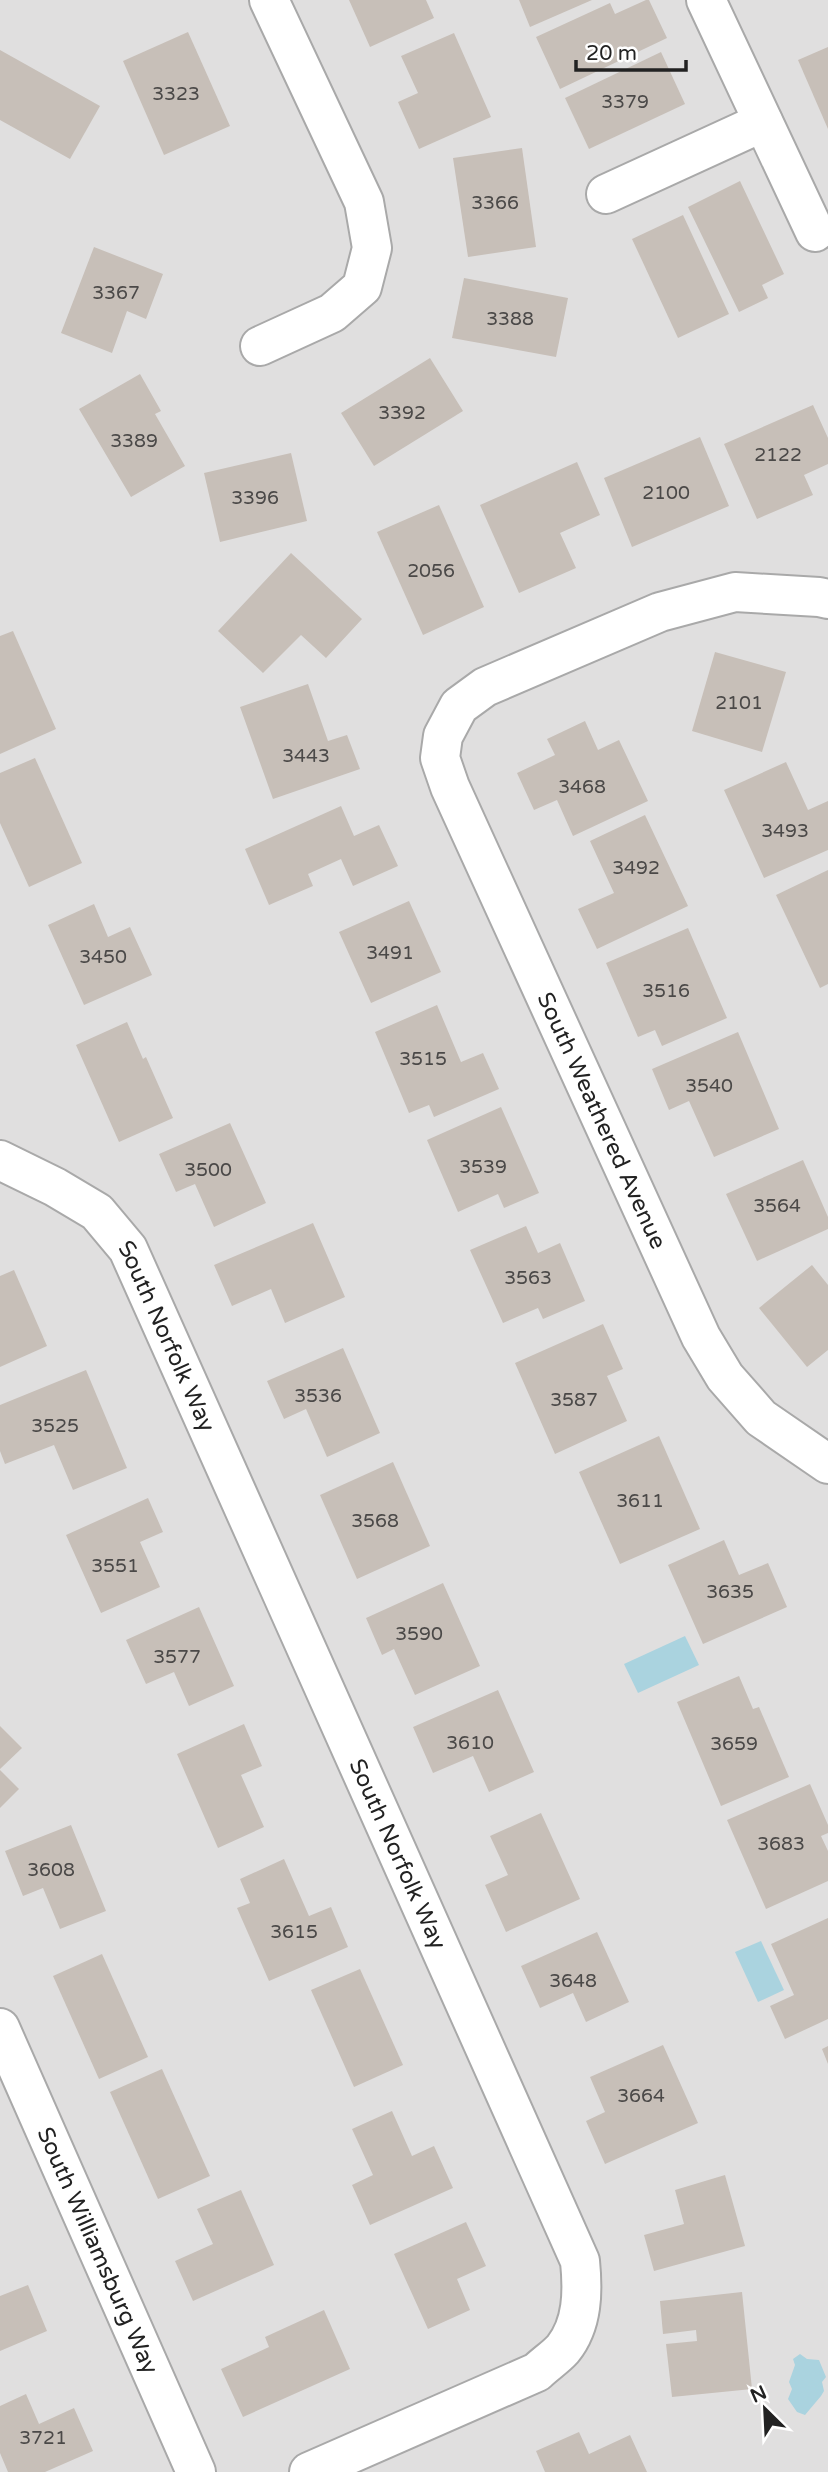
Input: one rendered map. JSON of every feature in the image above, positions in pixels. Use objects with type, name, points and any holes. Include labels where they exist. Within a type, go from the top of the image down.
[{"type":"street","points":[[260,346],[331,313],[362,287],[372,248],[364,202],[269,0]]},
{"type":"street","points":[[706,0],[815,232]]},
{"type":"street","points":[[606,194],[763,122]]},
{"type":"street","name":"South Weathered Avenue","points":[[828,599],[735,592],[660,612],[485,687],[459,706],[443,736],[440,758],[450,787],[701,1338],[725,1377],[761,1418],[828,1464]]},
{"type":"street","name":"South Norfolk Way","points":[[0,1160],[55,1187],[97,1212],[128,1249],[580,2262],[583,2291],[577,2323],[563,2348],[537,2372],[309,2472]]},
{"type":"street","name":"South Williamsburg Way","points":[[0,2028],[196,2472]]},
{"type":"shaded area","points":[[0,0],[828,0],[828,2472],[0,2472]]},
{"type":"water","points":[[685,1636],[699,1665],[638,1693],[624,1664]]},
{"type":"water","points":[[761,1941],[784,1990],[758,2002],[735,1952]]},
{"type":"water","points":[[800,2354],[807,2359],[819,2360],[826,2377],[822,2382],[824,2391],[805,2415],[797,2412],[788,2399],[792,2389],[789,2382],[795,2365],[793,2359]]},
{"type":"building","points":[[349,0],[426,0],[434,18],[370,47]]},
{"type":"building","points":[[519,0],[592,0],[530,27]]},
{"type":"building","points":[[649,0],[667,38],[560,89],[536,37],[610,3],[615,14]]},
{"type":"building","points":[[188,32],[230,126],[164,155],[123,61]]},
{"type":"building","points":[[454,33],[491,117],[419,149],[398,102],[418,93],[401,56]]},
{"type":"building","points":[[828,47],[828,129],[798,60]]},
{"type":"building","points":[[0,50],[100,106],[70,159],[0,120]]},
{"type":"building","points":[[661,52],[685,104],[589,149],[565,98]]},
{"type":"building","points":[[522,148],[536,247],[468,257],[453,158]]},
{"type":"building","points":[[740,181],[784,274],[762,285],[768,298],[739,312],[688,207]]},
{"type":"building","points":[[683,215],[729,314],[678,338],[632,239]]},
{"type":"building","points":[[94,247],[163,274],[146,319],[127,311],[112,353],[61,333]]},
{"type":"building","points":[[464,278],[568,298],[556,357],[452,338]]},
{"type":"building","points":[[430,358],[463,411],[374,466],[341,413]]},
{"type":"building","points":[[140,374],[161,411],[155,414],[185,466],[131,497],[79,409]]},
{"type":"building","points":[[813,405],[828,438],[828,464],[804,475],[813,495],[757,519],[724,444]]},
{"type":"building","points":[[700,437],[729,506],[632,547],[604,478]]},
{"type":"building","points":[[291,453],[307,521],[220,542],[204,473]]},
{"type":"building","points":[[577,462],[600,515],[560,533],[576,568],[519,593],[480,505]]},
{"type":"building","points":[[439,505],[484,607],[423,635],[377,532]]},
{"type":"building","points":[[291,553],[362,619],[326,658],[301,635],[263,673],[218,631]]},
{"type":"building","points":[[13,631],[56,729],[0,754],[0,636]]},
{"type":"building","points":[[715,652],[786,672],[762,752],[692,731]]},
{"type":"building","points":[[308,684],[328,741],[347,735],[360,769],[273,799],[240,707]]},
{"type":"building","points":[[585,721],[598,750],[619,740],[648,801],[573,836],[557,800],[534,810],[517,773],[555,755],[547,739]]},
{"type":"building","points":[[35,758],[82,863],[29,887],[0,823],[0,773]]},
{"type":"building","points":[[786,762],[808,810],[828,801],[828,850],[764,878],[724,790]]},
{"type":"building","points":[[341,806],[354,836],[379,825],[398,866],[353,886],[341,859],[308,874],[313,886],[269,905],[245,849]]},
{"type":"building","points":[[645,815],[688,906],[597,949],[578,909],[614,893],[590,841]]},
{"type":"building","points":[[828,870],[828,984],[820,988],[776,895]]},
{"type":"building","points":[[409,901],[441,972],[371,1003],[339,932]]},
{"type":"building","points":[[94,904],[108,937],[130,927],[152,975],[84,1005],[48,925]]},
{"type":"building","points":[[688,928],[727,1018],[662,1046],[655,1030],[638,1037],[606,963]]},
{"type":"building","points":[[437,1005],[461,1062],[483,1053],[499,1089],[434,1117],[429,1105],[409,1113],[375,1032]]},
{"type":"building","points":[[127,1022],[173,1118],[119,1142],[76,1045]]},
{"type":"building","points":[[738,1032],[779,1129],[714,1157],[689,1101],[669,1110],[652,1069]]},
{"type":"building","points":[[501,1107],[539,1193],[504,1208],[498,1194],[458,1212],[427,1140]]},
{"type":"building","points":[[230,1123],[266,1203],[214,1227],[195,1184],[176,1192],[159,1154]]},
{"type":"building","points":[[803,1160],[828,1217],[828,1229],[757,1261],[726,1194]]},
{"type":"building","points":[[313,1223],[345,1297],[285,1323],[271,1289],[232,1306],[214,1265]]},
{"type":"building","points":[[526,1226],[538,1253],[560,1243],[585,1301],[543,1319],[538,1308],[503,1323],[470,1250]]},
{"type":"building","points":[[812,1265],[828,1285],[828,1350],[807,1367],[759,1308]]},
{"type":"building","points":[[14,1270],[47,1346],[0,1367],[0,1276]]},
{"type":"building","points":[[603,1324],[623,1369],[607,1376],[627,1421],[555,1454],[515,1363]]},
{"type":"building","points":[[343,1348],[380,1433],[327,1457],[306,1409],[284,1419],[267,1381]]},
{"type":"building","points":[[86,1370],[127,1468],[73,1490],[54,1445],[5,1464],[0,1451],[0,1405]]},
{"type":"building","points":[[659,1436],[700,1529],[620,1564],[579,1472]]},
{"type":"building","points":[[393,1462],[430,1546],[357,1579],[320,1495]]},
{"type":"building","points":[[148,1498],[163,1532],[140,1542],[160,1587],[101,1613],[66,1535]]},
{"type":"building","points":[[724,1540],[739,1575],[768,1563],[787,1607],[703,1644],[668,1565]]},
{"type":"building","points":[[443,1583],[480,1666],[415,1695],[394,1649],[382,1655],[366,1618]]},
{"type":"building","points":[[199,1607],[234,1686],[189,1706],[174,1672],[146,1684],[126,1640]]},
{"type":"building","points":[[739,1676],[753,1709],[759,1707],[789,1777],[721,1806],[677,1702]]},
{"type":"building","points":[[498,1690],[534,1772],[489,1792],[473,1756],[433,1773],[413,1727]]},
{"type":"building","points":[[244,1724],[262,1766],[241,1775],[264,1827],[218,1848],[177,1754]]},
{"type":"building","points":[[0,1726],[22,1748],[0,1769]]},
{"type":"building","points":[[0,1770],[19,1789],[0,1808]]},
{"type":"building","points":[[810,1784],[828,1825],[828,1833],[821,1836],[828,1851],[828,1881],[766,1909],[727,1820]]},
{"type":"building","points":[[541,1813],[580,1899],[506,1932],[485,1885],[508,1875],[490,1836]]},
{"type":"building","points":[[71,1825],[106,1911],[60,1929],[43,1888],[23,1896],[5,1851]]},
{"type":"building","points":[[284,1859],[309,1916],[331,1907],[348,1947],[269,1981],[237,1908],[250,1903],[240,1879]]},
{"type":"building","points":[[828,1918],[828,2019],[785,2039],[770,2006],[794,1995],[771,1944]]},
{"type":"building","points":[[597,1932],[629,2002],[586,2022],[573,1993],[540,2008],[521,1966]]},
{"type":"building","points":[[102,1954],[148,2057],[99,2079],[53,1976]]},
{"type":"building","points":[[360,1969],[403,2065],[354,2087],[311,1990]]},
{"type":"building","points":[[663,2045],[698,2123],[605,2164],[586,2121],[605,2112],[590,2077]]},
{"type":"building","points":[[828,2046],[828,2064],[822,2049]]},
{"type":"building","points":[[162,2069],[210,2176],[158,2199],[110,2092]]},
{"type":"building","points":[[392,2111],[412,2156],[434,2146],[453,2188],[370,2225],[352,2185],[373,2175],[352,2129]]},
{"type":"building","points":[[725,2175],[745,2246],[654,2271],[644,2235],[684,2224],[675,2190]]},
{"type":"building","points":[[241,2190],[274,2265],[193,2301],[175,2261],[213,2244],[197,2209]]},
{"type":"building","points":[[466,2222],[486,2266],[457,2279],[470,2310],[428,2329],[394,2254]]},
{"type":"building","points":[[28,2285],[47,2331],[0,2351],[0,2296]]},
{"type":"building","points":[[742,2292],[752,2389],[672,2397],[666,2344],[697,2341],[696,2330],[663,2334],[660,2301]]},
{"type":"building","points":[[324,2310],[350,2369],[243,2417],[221,2369],[269,2347],[265,2337]]},
{"type":"building","points":[[26,2394],[39,2424],[74,2408],[93,2451],[45,2472],[8,2472],[0,2453],[0,2406]]},
{"type":"building","points":[[579,2432],[589,2454],[630,2435],[647,2472],[545,2472],[536,2451]]}]
